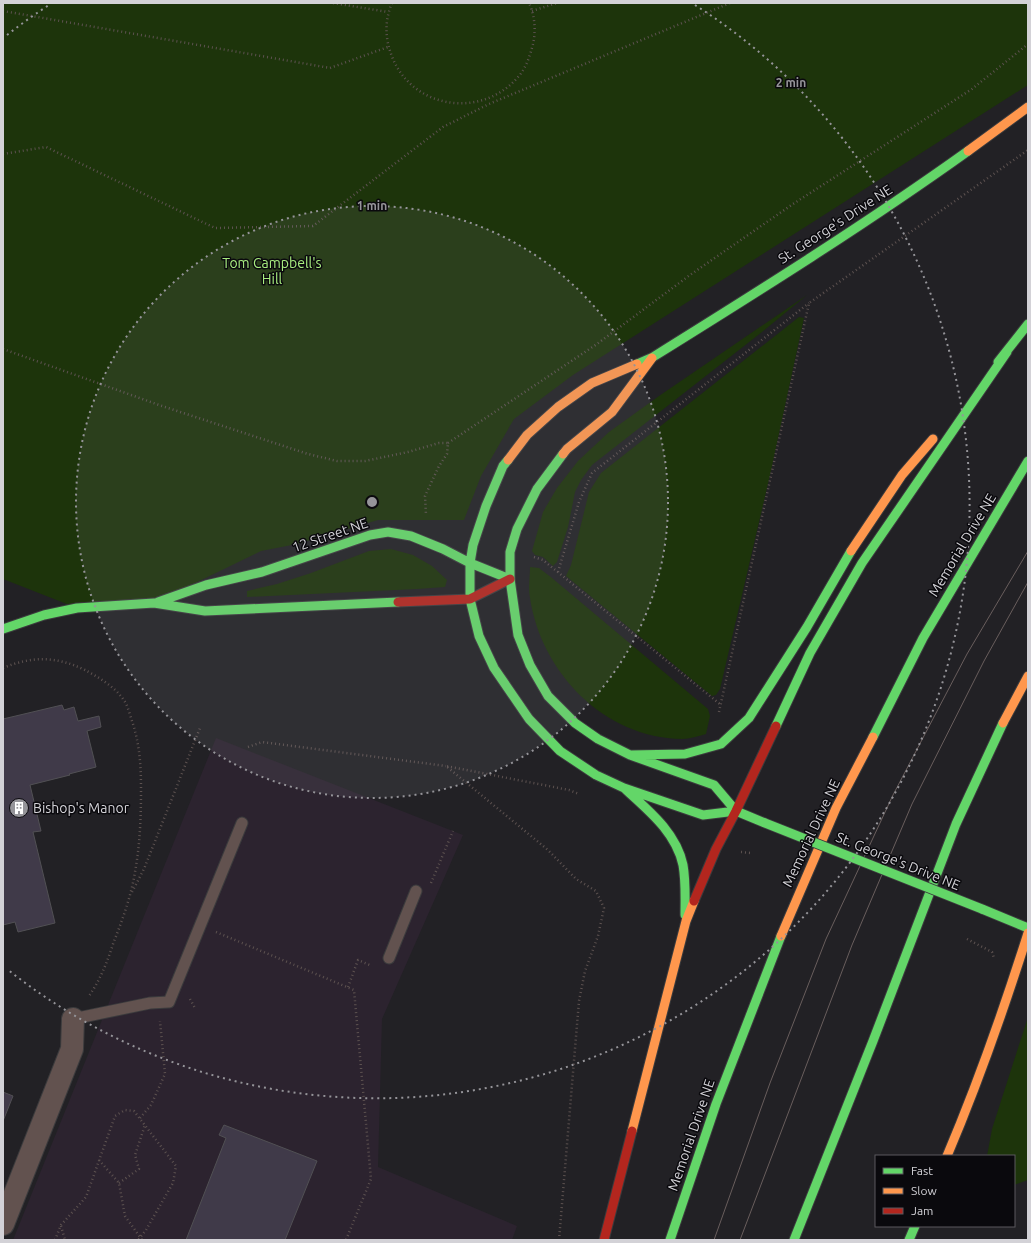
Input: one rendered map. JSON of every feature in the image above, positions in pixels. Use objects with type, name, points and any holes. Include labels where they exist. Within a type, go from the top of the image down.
[{"type":"main road","name":"St. George's Drive NE","points":[[736,811],[703,815],[624,788],[596,775],[560,751],[529,719],[494,668],[479,636],[470,599],[470,563],[473,545],[503,466],[527,435],[558,407],[592,383],[653,357],[770,284],[926,181],[1028,107]]},
{"type":"main road","points":[[604,1240],[686,921],[716,849],[736,811],[810,654],[862,563],[1007,352],[1028,324]]},
{"type":"main road","points":[[947,422],[1007,352]]},
{"type":"main road","name":"St. George's Drive NE","points":[[653,357],[612,412],[567,449],[537,489],[517,529],[510,552],[510,579],[518,635],[530,665],[548,696],[575,723],[598,739],[630,755],[714,785],[736,811],[1028,928]]},
{"type":"main road","points":[[630,755],[685,754],[722,744],[749,718],[807,627],[852,550],[902,475],[937,434]]},
{"type":"main road","name":"Memorial Drive NE","points":[[670,1240],[716,1104],[774,952],[836,808],[923,638],[1028,461]]},
{"type":"main road","name":"12 Street NE","points":[[154,603],[206,585],[262,572],[370,535],[388,532],[411,536],[443,549],[470,563],[510,579]]},
{"type":"main road","points":[[470,599],[510,579]]},
{"type":"main road","name":"12 Street NE","points":[[3,629],[44,615],[77,608],[154,603],[205,611],[470,599]]},
{"type":"main road","points":[[794,1240],[873,1041],[956,824],[1009,711],[1028,676]]},
{"type":"main road","points":[[624,788],[658,820],[677,846],[683,865],[686,921]]},
{"type":"main road","points":[[947,1155],[962,1122],[999,1021],[1028,933]]},
{"type":"main road","points":[[909,1240],[915,1227]]},
{"type":"street","points":[[3,1224],[72,1049],[73,1019]]},
{"type":"lane","points":[[73,1019],[150,1003],[169,1002],[242,823]]},
{"type":"lane","points":[[390,958],[416,891]]},
{"type":"path","points":[[333,3],[388,12]]},
{"type":"path","points":[[392,3],[388,12],[386,30],[388,47],[397,69],[412,87],[433,99],[455,104],[479,102],[500,93],[518,77],[530,57],[535,34],[532,11],[529,3]]},
{"type":"path","points":[[532,11],[556,3]]},
{"type":"path","points":[[3,154],[46,147],[215,228],[313,226],[443,127],[489,104],[730,3]]},
{"type":"path","points":[[3,11],[330,68],[388,47]]},
{"type":"path","points":[[3,349],[159,405],[308,454],[336,461],[365,461],[408,452],[438,443],[448,443],[597,344],[690,275],[793,204],[972,89],[1028,44]]},
{"type":"path","points":[[558,572],[579,502],[592,473],[809,303],[1028,150]]},
{"type":"path","points":[[718,719],[809,303]]},
{"type":"path","points":[[427,518],[425,514],[424,496],[439,466],[447,454],[448,443]]},
{"type":"path","points":[[529,556],[542,560],[558,572],[721,705]]},
{"type":"path","points":[[3,668],[17,662],[38,658],[57,660],[77,666],[96,675],[109,684],[124,699],[135,730],[141,759],[139,843],[130,896],[122,923],[98,983],[73,1019]]},
{"type":"path","points":[[130,896],[144,869],[200,728]]},
{"type":"path","points":[[248,747],[262,742],[446,766],[569,790],[582,796]]},
{"type":"path","points":[[446,766],[548,850],[576,879],[596,891],[604,908],[598,936],[585,971],[580,1000],[559,1240]]},
{"type":"path","points":[[213,931],[354,990],[371,1178],[346,1240]]},
{"type":"path","points":[[967,939],[992,952],[995,960]]},
{"type":"path","points":[[190,993],[190,999],[195,1008]]},
{"type":"path","points":[[140,1118],[151,1105],[165,1074],[160,1021]]},
{"type":"path","points":[[55,1240],[61,1225],[86,1197],[115,1116],[125,1110],[134,1111],[176,1166],[173,1183],[146,1230],[139,1239]]},
{"type":"path","points":[[119,1183],[139,1169],[135,1155],[144,1124]]},
{"type":"path","points":[[99,1160],[119,1183],[125,1216],[139,1239],[142,1240]]},
{"type":"path","points":[[61,1225],[65,1240]]},
{"type":"shaded area","points":[[216,738],[463,835],[382,1019],[378,1167],[517,1226],[512,1240],[13,1240]]},
{"type":"green space","name":"Tom Campbell's Hill","points":[[3,3],[1028,3],[1028,85],[573,375],[514,419],[481,476],[464,520],[378,520],[297,544],[261,551],[154,603],[77,608],[3,579]]},
{"type":"green space","points":[[807,295],[592,465],[581,480],[575,492],[568,527],[557,562],[553,566],[543,557],[535,555],[532,551],[543,512],[557,488],[578,461],[609,432]]},
{"type":"green space","points":[[799,317],[804,318],[770,475],[720,689],[716,695],[712,696],[566,576],[571,565],[589,492],[601,473]]},
{"type":"green space","points":[[391,549],[413,555],[432,566],[447,580],[445,587],[247,597],[247,591],[277,584],[311,573],[369,551]]},
{"type":"green space","points":[[530,567],[539,568],[552,578],[708,709],[710,716],[706,734],[682,739],[654,736],[627,727],[603,713],[581,696],[562,675],[547,651],[536,625],[529,594]]},
{"type":"green space","points":[[1028,1017],[1028,1180],[1015,1185],[1015,1155],[987,1155],[992,1129]]},
{"type":"building","name":"Bishop's Manor","points":[[62,705],[64,710],[74,707],[78,721],[99,716],[101,727],[87,731],[96,767],[30,785],[41,831],[33,832],[55,923],[18,932],[15,922],[3,925],[3,719]]},
{"type":"building","points":[[3,1092],[13,1096],[3,1121]]},
{"type":"building","points":[[224,1125],[317,1161],[285,1240],[186,1240],[226,1138],[219,1135]]},
{"type":"tram line","points":[[714,1240],[770,1083],[826,939],[893,795],[967,654],[1028,551]]},
{"type":"tram line","points":[[740,1240],[852,945],[912,804],[984,661],[1028,582]]},
{"type":"traffic: fast","points":[[637,364],[653,357],[812,257],[891,205],[968,151]]},
{"type":"traffic: fast","points":[[998,362],[1028,324]]},
{"type":"traffic: fast","points":[[776,726],[810,653],[862,563],[1007,352]]},
{"type":"traffic: fast","points":[[563,454],[537,489],[517,529],[510,552],[510,579],[518,635],[530,665],[548,696],[575,723],[598,739],[630,755],[714,785],[736,811],[765,823]]},
{"type":"traffic: fast","points":[[508,460],[503,466],[486,506],[473,545],[470,563],[470,599],[479,636],[494,668],[529,719],[560,751],[596,775],[624,788],[703,815],[736,811]]},
{"type":"traffic: fast","points":[[873,737],[923,638],[1028,461]]},
{"type":"traffic: fast","points":[[158,602],[206,585],[262,572],[370,535],[388,532],[411,536],[443,549],[470,563],[510,579]]},
{"type":"traffic: fast","points":[[630,755],[685,754],[721,744],[749,718],[807,627],[851,551]]},
{"type":"traffic: fast","points":[[3,629],[44,615],[77,608],[154,603],[205,611],[398,602]]},
{"type":"traffic: fast","points":[[794,1240],[873,1041],[956,824],[1003,723]]},
{"type":"traffic: fast","points":[[624,788],[660,822],[674,842],[684,871],[685,915]]},
{"type":"traffic: fast","points":[[765,823],[982,909]]},
{"type":"traffic: fast","points":[[982,909],[1028,928]]},
{"type":"traffic: fast","points":[[670,1240],[716,1104],[781,936]]},
{"type":"traffic: fast","points":[[909,1240],[915,1227]]},
{"type":"traffic: slow","points":[[968,151],[1028,107]]},
{"type":"traffic: slow","points":[[563,454],[612,412],[652,358]]},
{"type":"traffic: slow","points":[[508,460],[527,435],[558,407],[592,383],[637,364]]},
{"type":"traffic: slow","points":[[851,551],[902,475],[933,439]]},
{"type":"traffic: slow","points":[[1003,723],[1028,676]]},
{"type":"traffic: slow","points":[[781,936],[836,808],[873,737]]},
{"type":"traffic: slow","points":[[632,1131],[686,921],[694,901]]},
{"type":"traffic: slow","points":[[947,1155],[990,1046],[1028,933]]},
{"type":"traffic: jam","points":[[398,602],[470,599],[510,579]]},
{"type":"traffic: jam","points":[[694,901],[716,849],[736,811],[776,726]]},
{"type":"traffic: jam","points":[[604,1240],[632,1131]]},
{"type":"place","name":"Bishop's Manor","points":[[19,808]]}]
